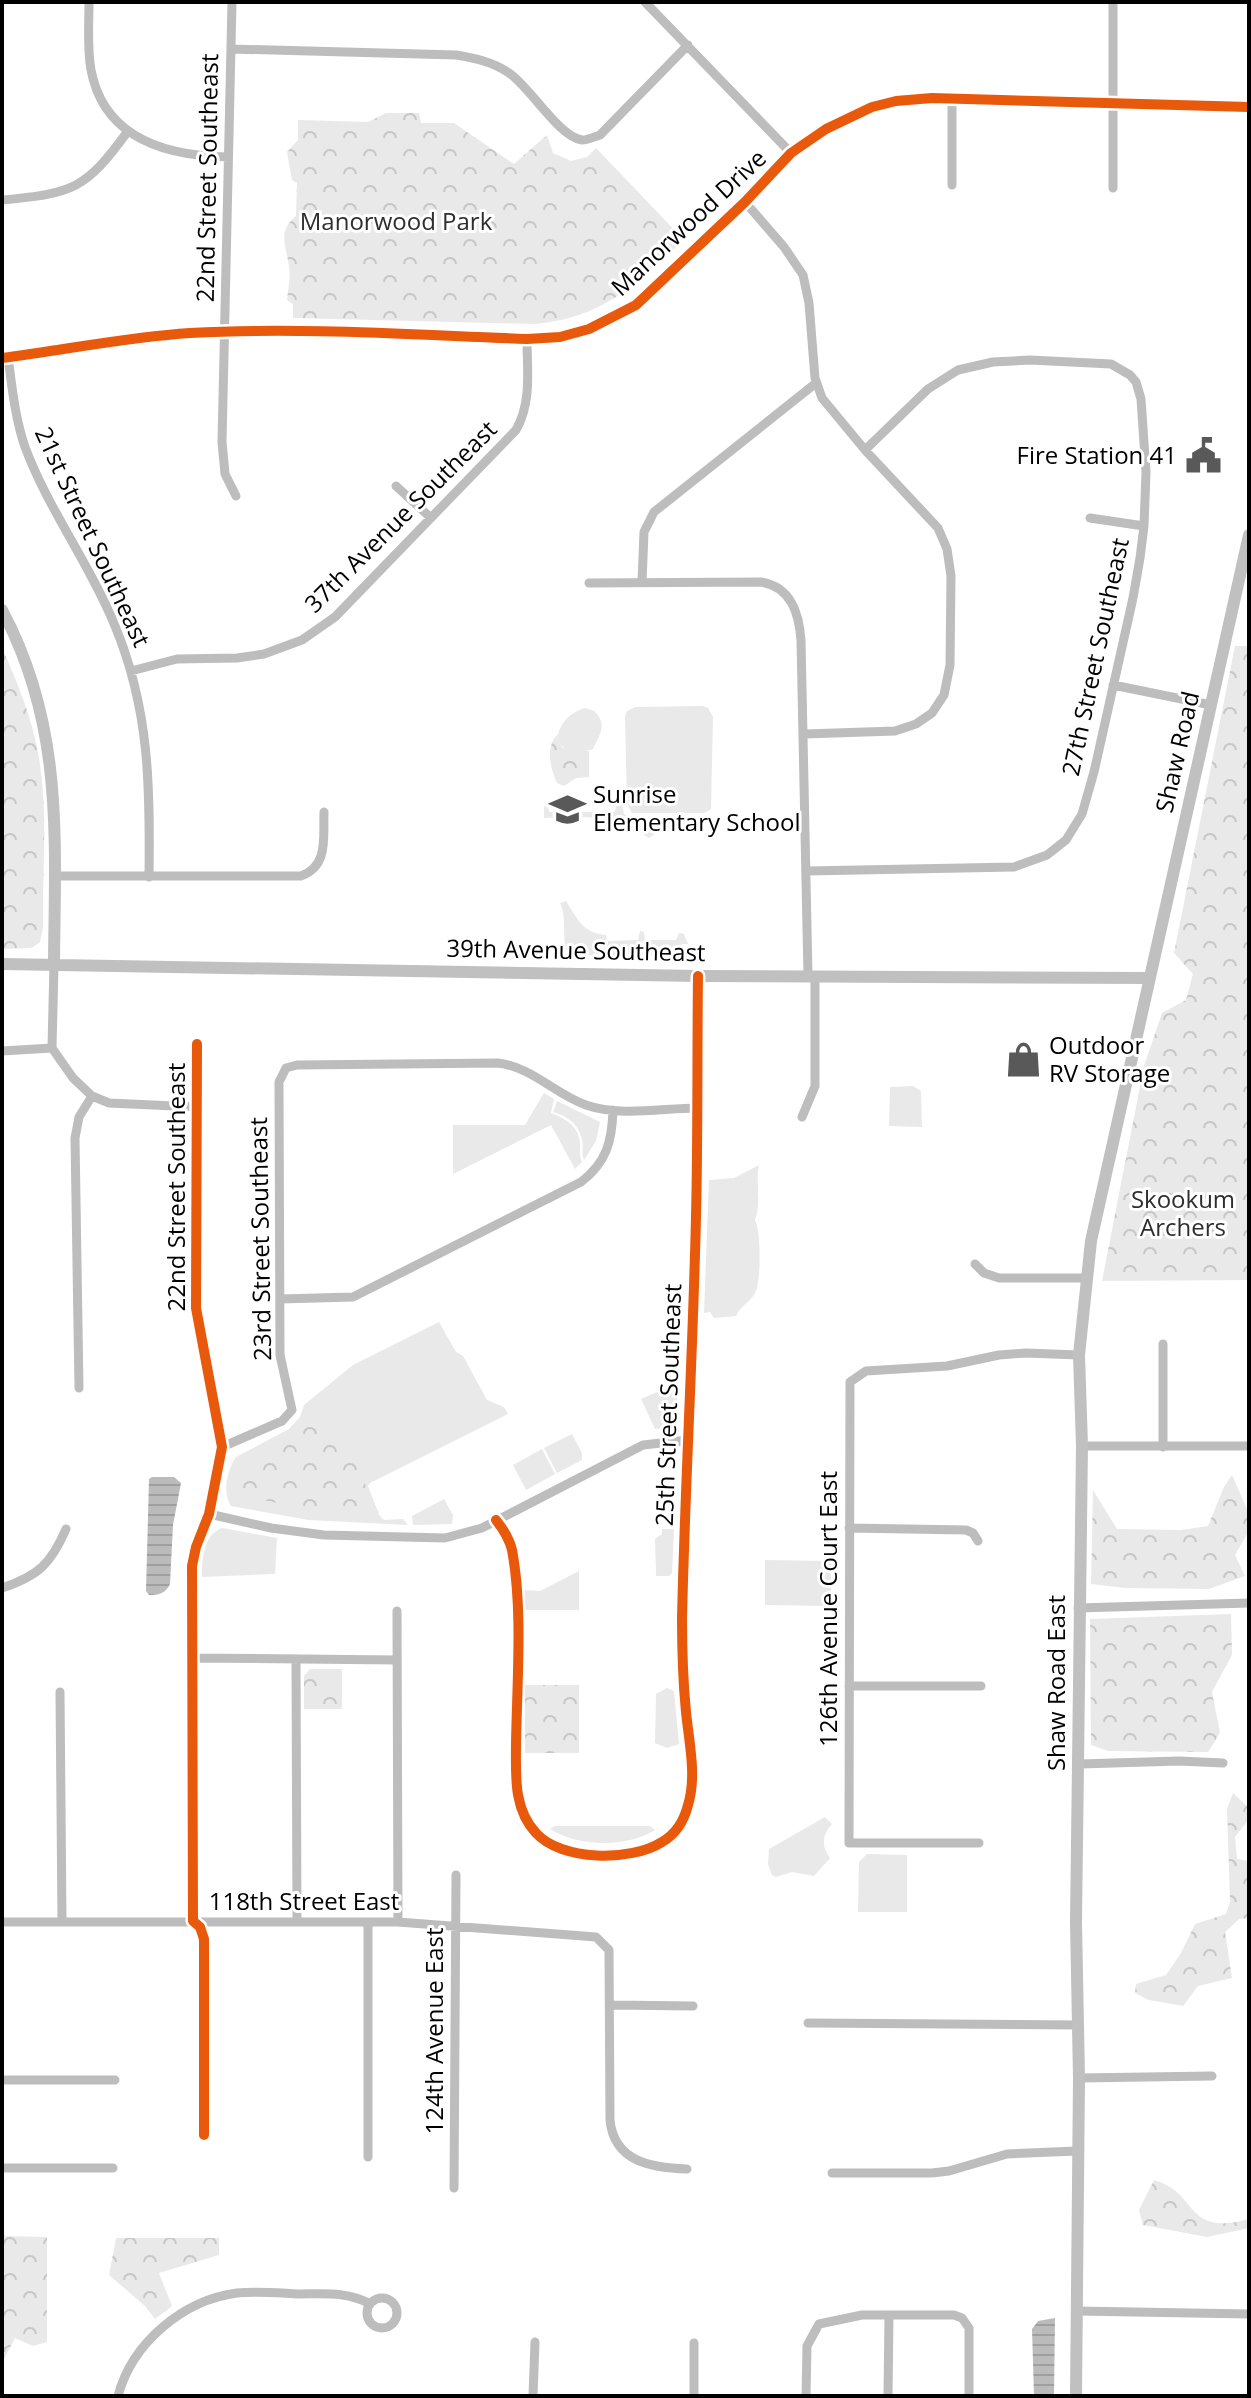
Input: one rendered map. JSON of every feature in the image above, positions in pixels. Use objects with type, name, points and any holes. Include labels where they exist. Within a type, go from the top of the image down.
[{"type":"main road","name":"Shaw Road","points":[[1150,978],[1211,705],[1245,572],[1249,535]]},
{"type":"main road","points":[[2,610],[21,650],[45,732],[54,797],[54,964]]},
{"type":"main road","name":"39th Avenue Southeast","points":[[2,964],[698,976],[1150,978]]},
{"type":"main road","name":"Shaw Road East","points":[[1076,2396],[1079,2078],[1076,1922],[1082,1446],[1079,1355],[1091,1241],[1150,978]]},
{"type":"street","points":[[89,2],[89,51],[94,82],[107,110],[128,131],[166,150],[192,156],[228,157]]},
{"type":"street","name":"22nd Street Southeast","points":[[232,2],[223,455],[228,482],[236,496]]},
{"type":"street","points":[[645,2],[791,153]]},
{"type":"street","points":[[1113,2],[1113,188]]},
{"type":"street","points":[[231,49],[475,58],[508,73],[523,84],[567,134],[583,140],[600,135],[688,45]]},
{"type":"street","points":[[952,99],[952,185]]},
{"type":"street","name":"Manorwood Drive","points":[[5,358],[149,336],[224,332],[527,339],[560,337],[589,329],[636,305],[745,202],[791,153],[840,121],[872,107],[909,100],[952,99],[1249,107]]},
{"type":"street","points":[[2,200],[56,193],[76,185],[101,167],[128,131]]},
{"type":"street","points":[[745,202],[784,247],[803,275],[809,303],[816,383],[828,408],[938,528],[947,549],[951,576],[950,665],[944,695],[932,713],[916,724],[895,731],[805,734]]},
{"type":"street","name":"37th Avenue Southeast","points":[[131,671],[177,659],[251,657],[302,640],[335,617],[509,438],[521,420],[528,393],[527,339]]},
{"type":"street","name":"21st Street Southeast","points":[[5,358],[25,446],[105,603],[131,671],[142,717],[148,763],[149,877]]},
{"type":"street","name":"27th Street Southeast","points":[[807,871],[1014,867],[1038,860],[1073,832],[1082,814],[1113,685],[1133,598],[1144,526],[1146,472],[1141,399],[1136,382],[1125,371],[1103,362],[993,362],[958,370],[928,389],[865,450]]},
{"type":"street","points":[[642,582],[644,532],[654,512],[816,383]]},
{"type":"street","points":[[396,486],[431,518]]},
{"type":"street","points":[[1090,518],[1144,526]]},
{"type":"street","points":[[589,583],[761,582],[770,584],[792,601],[799,622],[805,734],[807,871],[816,1074],[813,1093],[802,1117]]},
{"type":"street","points":[[1113,685],[1211,705]]},
{"type":"street","points":[[55,876],[280,878],[308,873],[316,868],[321,859],[324,812]]},
{"type":"street","points":[[54,964],[52,1048],[73,1078],[92,1096],[121,1105],[196,1107]]},
{"type":"street","name":"25th Street Southeast","points":[[496,1520],[508,1538],[514,1564],[517,1610],[516,1783],[521,1806],[536,1833],[564,1851],[629,1854],[654,1846],[676,1832],[688,1807],[692,1778],[681,1660],[696,1233],[698,976]]},
{"type":"street","name":"22nd Street Southeast","points":[[197,1044],[197,1318],[222,1447],[209,1514],[193,1555],[193,1921],[200,1927],[204,1939],[204,2135]]},
{"type":"street","points":[[2,1051],[52,1048]]},
{"type":"street","name":"23rd Street Southeast","points":[[222,1447],[282,1421],[292,1410],[281,1367],[279,1082],[286,1068],[297,1065],[510,1064],[584,1105],[613,1110]]},
{"type":"street","points":[[79,1388],[75,1138],[79,1117],[92,1096]]},
{"type":"street","points":[[280,1299],[353,1297],[581,1182],[602,1163],[609,1149],[613,1110],[697,1108]]},
{"type":"street","points":[[975,1264],[984,1273],[999,1278],[1086,1278]]},
{"type":"street","points":[[1163,1344],[1163,1447]]},
{"type":"street","name":"126th Avenue Court East","points":[[979,1843],[849,1843],[850,1382],[866,1371],[947,1366],[999,1355],[1079,1355]]},
{"type":"street","points":[[209,1514],[297,1532],[355,1538],[420,1539],[459,1535],[496,1520],[643,1445],[688,1440]]},
{"type":"street","points":[[1082,1446],[1249,1446]]},
{"type":"street","points":[[849,1528],[966,1530],[973,1533],[978,1541]]},
{"type":"street","points":[[2,1588],[29,1577],[50,1562],[66,1529]]},
{"type":"street","points":[[1078,1608],[1249,1603]]},
{"type":"street","points":[[397,1611],[398,1922]]},
{"type":"street","points":[[193,1658],[397,1660]]},
{"type":"street","points":[[296,1660],[297,1922]]},
{"type":"street","points":[[849,1686],[981,1686]]},
{"type":"street","points":[[60,1692],[62,1922]]},
{"type":"street","points":[[1080,1764],[1223,1763]]},
{"type":"street","name":"124th Avenue East","points":[[454,2188],[456,1875]]},
{"type":"street","name":"118th Street East","points":[[2,1922],[398,1922],[591,1935],[603,1941],[609,1950],[612,2005]]},
{"type":"street","points":[[368,1922],[368,2157]]},
{"type":"street","points":[[687,2169],[641,2164],[625,2154],[615,2141],[610,2120],[612,2005],[693,2006]]},
{"type":"street","points":[[808,2023],[1078,2025]]},
{"type":"street","points":[[1079,2078],[1212,2076]]},
{"type":"street","points":[[2,2080],[115,2080]]},
{"type":"street","points":[[832,2173],[932,2173],[1007,2154],[1077,2151]]},
{"type":"street","points":[[2,2168],[113,2168]]},
{"type":"street","points":[[118,2396],[134,2362],[160,2329],[188,2309],[218,2297],[240,2293],[341,2295],[359,2298],[370,2304]]},
{"type":"street","points":[[1077,2311],[1249,2314]]},
{"type":"street","points":[[806,2396],[807,2346],[819,2324],[862,2315],[954,2315],[962,2318],[969,2328],[969,2396]]},
{"type":"street","points":[[888,2396],[889,2316]]},
{"type":"street","points":[[533,2396],[535,2342]]},
{"type":"street","points":[[694,2343],[694,2396]]},
{"type":"green space","name":"Manorwood Park","points":[[386,113],[419,113],[421,123],[454,123],[514,164],[547,135],[553,153],[571,161],[587,157],[596,148],[684,240],[617,296],[580,315],[559,320],[535,324],[293,318],[293,304],[287,300],[290,270],[284,239],[286,227],[296,216],[297,183],[292,180],[287,152],[298,140],[298,120],[368,122]]},
{"type":"green space","name":"Skookum Archers","points":[[1235,646],[1249,646],[1249,1280],[1102,1281],[1144,1066],[1162,1013],[1186,1000],[1193,974],[1174,953]]},
{"type":"green space","points":[[2,648],[28,713],[41,775],[44,818],[43,927],[40,942],[32,948],[2,949]]},
{"type":"green space","points":[[703,706],[713,717],[711,809],[704,813],[632,813],[627,804],[627,711],[635,707]]},
{"type":"green space","points":[[585,708],[594,711],[601,720],[600,734],[593,749],[568,750],[557,740],[560,729],[570,716]]},
{"type":"green space","points":[[558,734],[557,740],[563,748],[589,751],[589,777],[576,778],[564,786],[557,783],[550,751]]},
{"type":"green space","points":[[616,805],[622,805],[624,814],[634,820],[693,819],[682,829],[661,832],[649,838],[624,824],[599,818],[544,818],[544,806],[548,806],[549,812],[615,812]]},
{"type":"green space","points":[[566,901],[586,928],[606,935],[607,941],[638,940],[640,931],[644,932],[645,940],[676,940],[679,933],[684,934],[688,944],[682,944],[671,956],[569,955],[560,903]]},
{"type":"green space","points":[[913,1086],[921,1091],[922,1127],[889,1126],[890,1087]]},
{"type":"green space","points":[[544,1093],[554,1099],[551,1113],[570,1123],[579,1136],[582,1162],[575,1169],[551,1125],[453,1174],[453,1125],[525,1125]]},
{"type":"green space","points":[[557,1101],[600,1122],[596,1141],[584,1160],[578,1129],[568,1118],[553,1112]]},
{"type":"green space","points":[[759,1165],[755,1220],[758,1285],[752,1298],[736,1316],[714,1318],[710,1312],[704,1313],[709,1180],[734,1178]]},
{"type":"green space","points":[[439,1322],[456,1352],[463,1356],[487,1400],[504,1407],[508,1414],[370,1483],[368,1486],[379,1515],[384,1520],[403,1519],[408,1525],[309,1520],[231,1506],[227,1481],[236,1457],[289,1429],[300,1417],[304,1405],[353,1365]]},
{"type":"green space","points":[[666,1388],[678,1389],[676,1416],[664,1428],[655,1429],[641,1399]]},
{"type":"green space","points":[[333,1418],[379,1513],[347,1512],[315,1506],[314,1509],[238,1496],[243,1457],[282,1447],[306,1427]]},
{"type":"green space","points":[[572,1434],[582,1453],[582,1460],[557,1473],[544,1448]]},
{"type":"green space","points":[[542,1449],[555,1474],[526,1490],[513,1465]]},
{"type":"green space","points":[[1232,1475],[1249,1514],[1249,1531],[1235,1555],[1245,1576],[1209,1589],[1125,1588],[1091,1584],[1093,1490],[1117,1529],[1181,1530],[1208,1526]]},
{"type":"green space","points":[[444,1499],[453,1515],[452,1524],[413,1525],[412,1516]]},
{"type":"green space","points":[[222,1528],[277,1538],[275,1574],[202,1577],[207,1542]]},
{"type":"green space","points":[[662,1529],[674,1529],[672,1573],[669,1576],[656,1576],[655,1539],[662,1534]]},
{"type":"green space","points":[[765,1560],[831,1561],[831,1602],[826,1602],[826,1606],[765,1605]]},
{"type":"green space","points":[[579,1571],[579,1610],[524,1610],[523,1590],[540,1591]]},
{"type":"green space","points":[[1231,1614],[1232,1655],[1212,1692],[1220,1733],[1208,1752],[1108,1751],[1091,1745],[1090,1619]]},
{"type":"green space","points":[[310,1669],[342,1669],[342,1709],[304,1709],[304,1676]]},
{"type":"green space","points":[[525,1685],[579,1685],[579,1753],[525,1753]]},
{"type":"green space","points":[[667,1688],[674,1691],[679,1744],[667,1748],[655,1743],[656,1694]]},
{"type":"green space","points":[[1233,1793],[1249,1808],[1249,1819],[1235,1837],[1237,1859],[1249,1861],[1249,1918],[1239,1919],[1225,1932],[1232,1978],[1198,1986],[1183,2006],[1149,2000],[1135,1993],[1136,1984],[1166,1975],[1195,1924],[1226,1914],[1230,1902],[1227,1809]]},
{"type":"green space","points":[[825,1817],[832,1824],[824,1841],[830,1858],[814,1876],[792,1872],[776,1877],[772,1875],[768,1864],[769,1849]]},
{"type":"green space","points":[[555,1826],[650,1826],[655,1830],[630,1840],[602,1843],[561,1835],[550,1829]]},
{"type":"green space","points":[[867,1854],[907,1855],[907,1912],[858,1912],[859,1862]]},
{"type":"green space","points":[[1154,2180],[1169,2186],[1202,2218],[1228,2223],[1249,2219],[1249,2228],[1207,2237],[1143,2225],[1139,2210]]},
{"type":"green space","points":[[2,2236],[47,2237],[47,2342],[33,2346],[15,2338],[2,2363]]},
{"type":"green space","points":[[116,2238],[219,2238],[219,2255],[159,2273],[172,2306],[155,2319],[145,2306],[109,2275]]},
{"type":"shaded area","points":[[174,1477],[181,1483],[173,1525],[170,1584],[156,1595],[149,1595],[146,1591],[149,1479]]},
{"type":"shaded area","points":[[1055,2318],[1054,2396],[1034,2396],[1032,2329],[1038,2321]]},
{"type":"cycle path","points":[[2,358],[143,337],[232,331],[359,332],[527,339],[560,337],[589,329],[636,305],[745,202],[791,153],[826,129],[872,107],[932,98],[1249,107]]},
{"type":"cycle path","points":[[496,1520],[512,1550],[515,1572],[518,1646],[516,1779],[523,1813],[536,1833],[562,1849],[597,1856],[649,1849],[671,1835],[682,1822],[692,1782],[682,1619],[696,1217],[698,976]]},
{"type":"cycle path","points":[[197,1044],[196,1308],[222,1447],[209,1514],[192,1566],[193,1921],[200,1927],[204,1939],[204,2135]]},
{"type":"place","name":"Fire Station 41","points":[[1203,456]]},
{"type":"place","name":"Sunrise Elementary School","points":[[567,809]]},
{"type":"place","name":"Outdoor RV Storage","points":[[1023,1060]]}]
